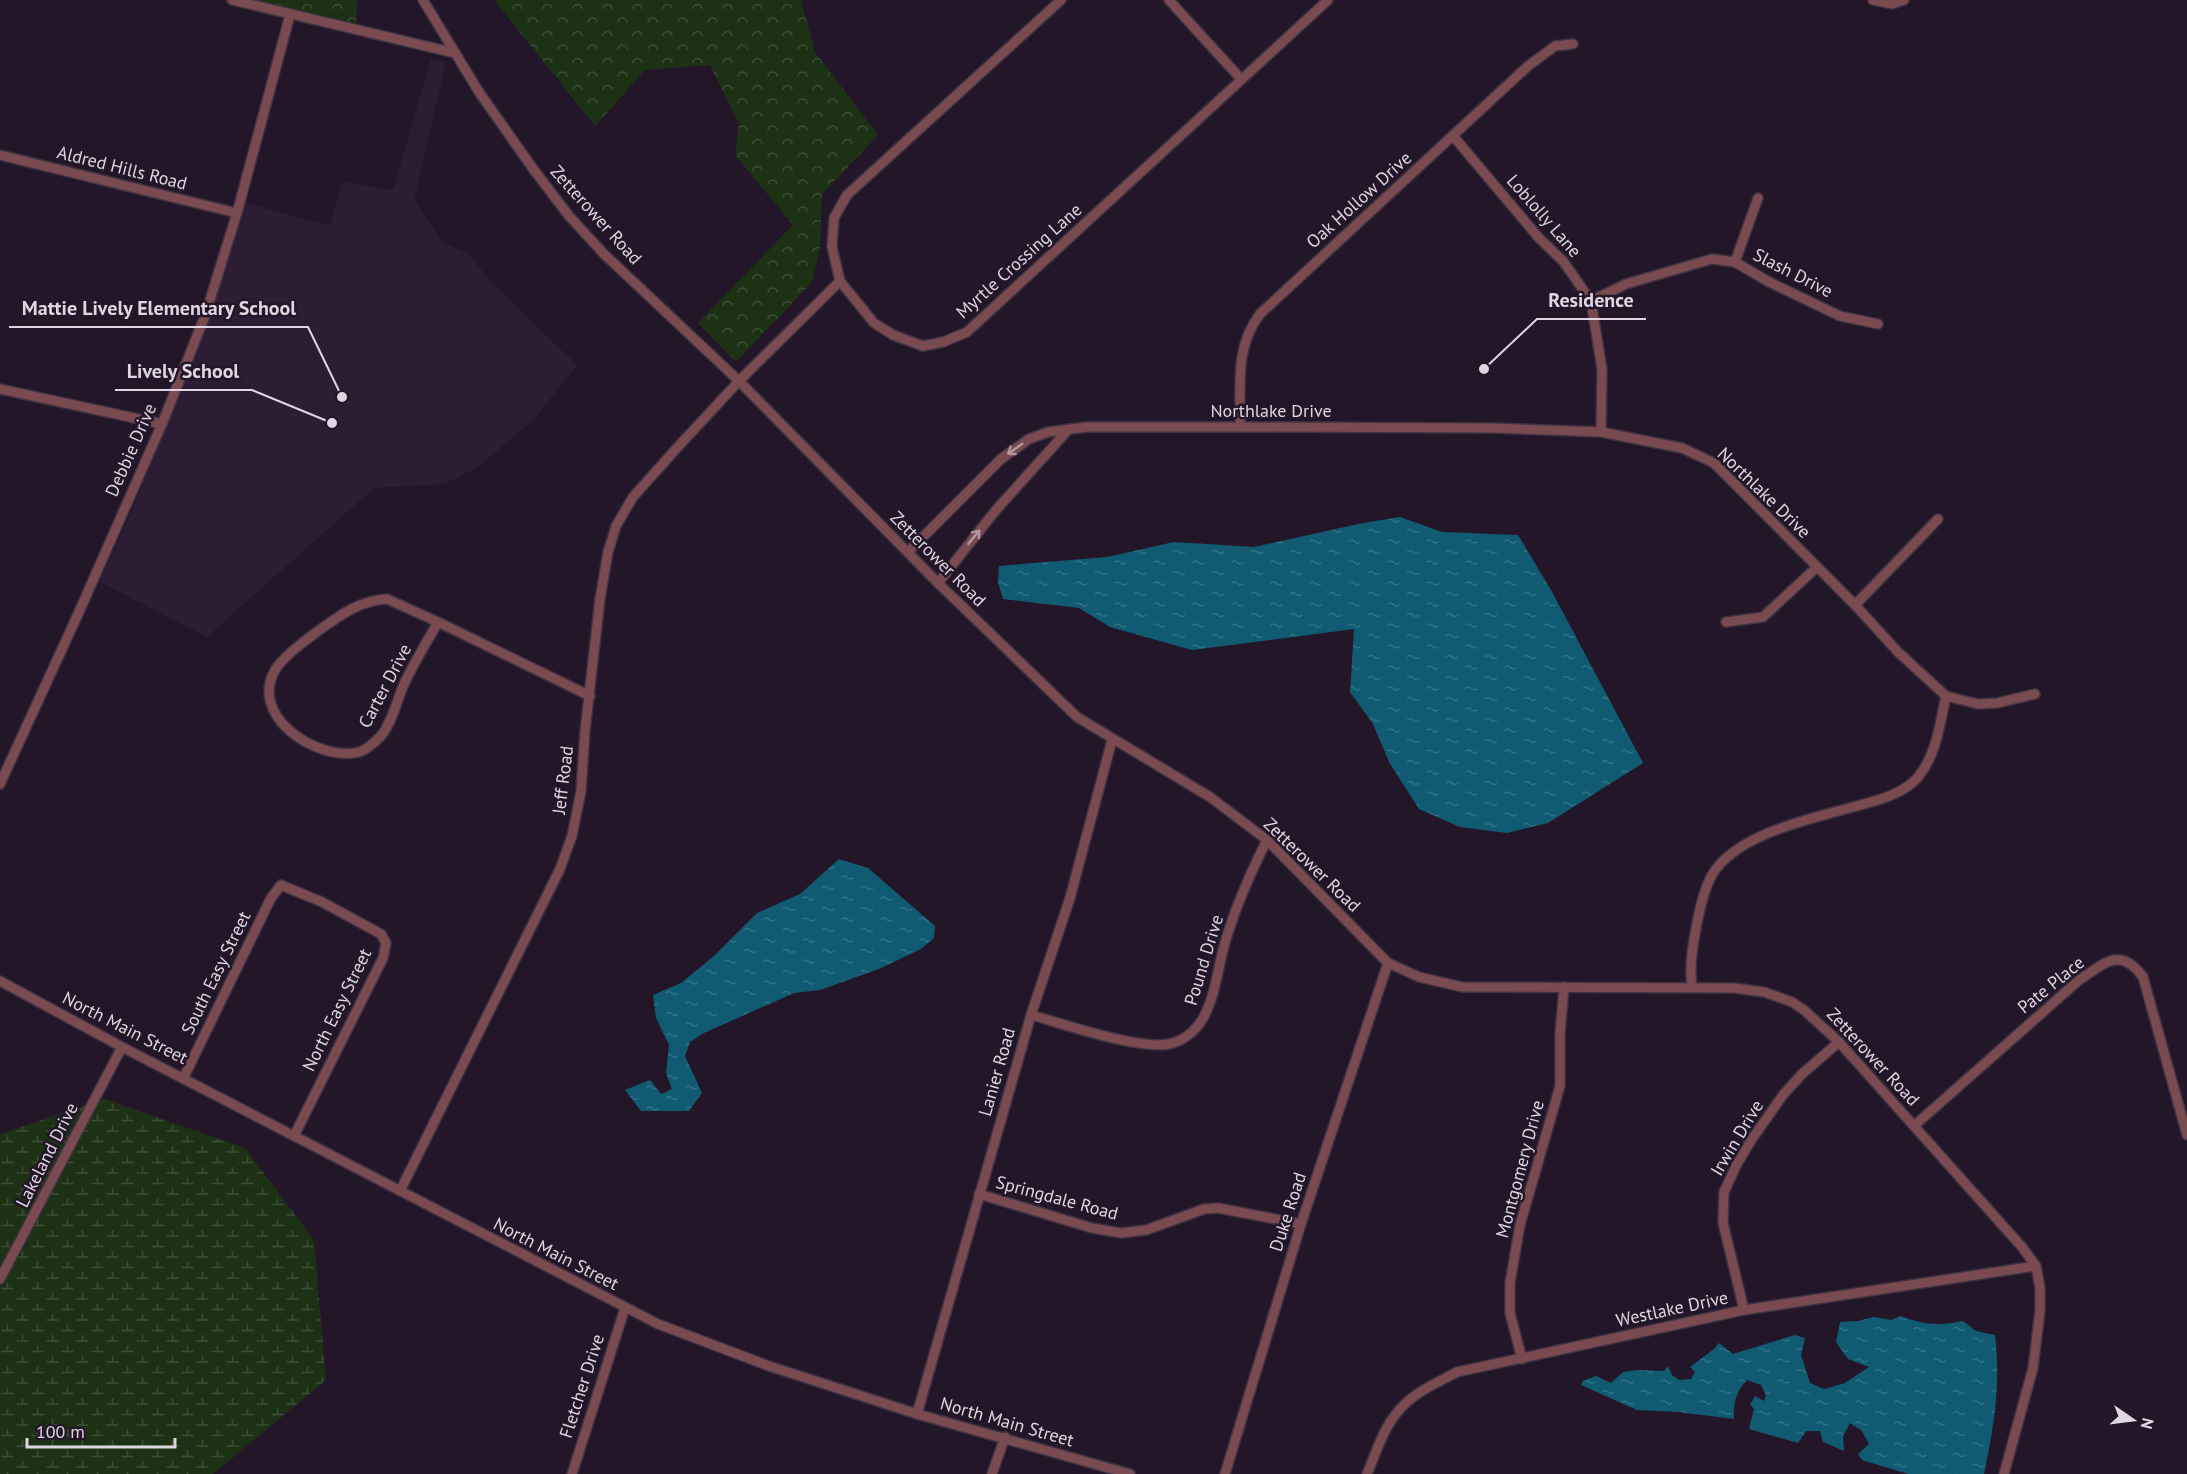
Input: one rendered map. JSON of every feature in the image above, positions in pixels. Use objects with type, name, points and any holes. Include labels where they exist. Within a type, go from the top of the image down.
[{"type":"street","points":[[232,0],[455,53]]},
{"type":"street","name":"Zetterower Road","points":[[423,0],[479,92],[569,216],[604,254],[739,381],[938,583],[1077,717],[1210,797],[1267,840],[1388,963],[1419,977],[1462,987],[1734,987],[1778,996],[1804,1010],[1839,1042],[1915,1125],[2036,1266],[2040,1288],[2040,1311],[2033,1368],[2004,1474]]},
{"type":"street","name":"Myrtle Crossing Lane","points":[[1060,0],[847,195],[834,218],[832,248],[840,281],[874,323],[893,335],[922,346],[943,342],[967,332],[1328,0]]},
{"type":"street","points":[[1169,0],[1241,79]]},
{"type":"street","points":[[1873,0],[1892,4],[1904,0]]},
{"type":"street","name":"Debbie Drive","points":[[0,784],[162,424],[205,316],[237,213],[290,15]]},
{"type":"street","name":"Oak Hollow Drive","points":[[1240,427],[1241,356],[1250,326],[1272,302],[1528,66],[1555,46],[1573,44]]},
{"type":"street","name":"Loblolly Lane","points":[[1454,136],[1539,238],[1563,261],[1591,301],[1602,369],[1601,432]]},
{"type":"street","name":"Aldred Hills Road","points":[[0,155],[237,213]]},
{"type":"street","points":[[1735,262],[1758,198]]},
{"type":"street","name":"Slash Drive","points":[[1591,301],[1626,284],[1712,259],[1735,262],[1769,282],[1840,316],[1878,324]]},
{"type":"street","name":"Jeff Road","points":[[400,1191],[560,869],[572,836],[577,812],[600,599],[608,552],[616,526],[633,497],[739,381],[840,281]]},
{"type":"street","points":[[0,389],[162,424]]},
{"type":"street","name":"Northlake Drive","points":[[909,552],[1001,459],[1029,439],[1048,432],[1087,427],[1492,428],[1601,432],[1682,448],[1714,463],[1855,605],[1898,652],[1946,696]]},
{"type":"street","points":[[938,583],[996,510],[1069,429]]},
{"type":"street","points":[[1855,605],[1938,519]]},
{"type":"street","points":[[1726,622],[1762,617],[1817,567]]},
{"type":"street","name":"Carter Drive","points":[[438,622],[406,680],[382,735],[360,752],[335,751],[303,741],[291,733],[273,710],[270,688],[277,667],[310,637],[359,605],[372,600],[387,599],[438,622],[590,696]]},
{"type":"street","points":[[1692,987],[1689,967],[1700,908],[1711,876],[1725,860],[1739,849],[1783,827],[1868,803],[1905,789],[1918,777],[1931,757],[1946,696],[1978,704],[1996,704],[2035,694]]},
{"type":"street","name":"Lanier Road","points":[[917,1414],[1031,1015],[1070,898],[1112,740]]},
{"type":"street","name":"Pound Drive","points":[[1031,1015],[1140,1043],[1169,1044],[1183,1039],[1195,1030],[1209,1005],[1227,933],[1244,887],[1267,840]]},
{"type":"street","name":"South Easy Street","points":[[184,1077],[271,898],[281,885]]},
{"type":"street","name":"North Easy Street","points":[[281,885],[322,902],[381,933],[386,944],[383,958],[294,1136]]},
{"type":"street","name":"Pate Place","points":[[1915,1125],[2078,981],[2106,963],[2122,959],[2134,964],[2144,977],[2187,1135]]},
{"type":"street","name":"Duke Road","points":[[1225,1474],[1301,1224],[1388,963]]},
{"type":"street","name":"North Main Street","points":[[0,981],[122,1047],[184,1077],[658,1324],[721,1349],[917,1414],[1130,1474]]},
{"type":"street","name":"Montgomery Drive","points":[[1522,1359],[1510,1312],[1510,1283],[1520,1225],[1560,1086],[1560,1034],[1564,987]]},
{"type":"street","name":"Irwin Drive","points":[[1744,1310],[1723,1223],[1724,1192],[1752,1139],[1783,1095],[1839,1042]]},
{"type":"street","name":"Lakeland Drive","points":[[0,1279],[122,1047]]},
{"type":"street","name":"Springdale Road","points":[[979,1194],[1092,1228],[1121,1233],[1146,1230],[1204,1209],[1218,1208],[1301,1224]]},
{"type":"street","name":"Westlake Drive","points":[[1367,1474],[1387,1427],[1405,1403],[1431,1385],[1457,1372],[1744,1310],[2036,1266]]},
{"type":"street","name":"Fletcher Drive","points":[[572,1474],[625,1308]]},
{"type":"street","points":[[992,1474],[1005,1437]]},
{"type":"shaded area","points":[[431,59],[446,62],[414,200],[442,242],[469,254],[491,282],[577,365],[533,420],[478,467],[445,484],[374,488],[207,637],[98,581],[136,500],[198,349],[240,201],[330,226],[342,182],[393,190]]},
{"type":"green space","points":[[253,0],[357,0],[356,25]]},
{"type":"green space","points":[[494,0],[801,0],[815,52],[878,135],[822,194],[820,248],[812,282],[736,362],[698,323],[793,225],[735,155],[739,124],[710,65],[645,70],[595,126]]},
{"type":"green space","points":[[105,1099],[245,1148],[314,1240],[326,1380],[213,1474],[0,1474],[0,1134]]},
{"type":"water","points":[[1400,517],[1442,532],[1518,535],[1551,590],[1643,763],[1548,823],[1507,833],[1460,827],[1419,809],[1389,762],[1373,724],[1350,692],[1354,629],[1192,650],[1110,627],[1079,608],[1003,599],[998,582],[999,566],[1107,557],[1174,542],[1254,547]]},
{"type":"water","points":[[839,859],[868,868],[935,926],[934,938],[921,949],[879,969],[820,990],[794,993],[704,1033],[690,1042],[685,1056],[702,1093],[689,1111],[641,1111],[625,1090],[650,1080],[661,1094],[672,1089],[666,1073],[669,1045],[656,1018],[653,995],[681,983],[714,956],[757,913],[800,894]]},
{"type":"water","points":[[1901,1316],[1932,1324],[1963,1321],[1976,1331],[1995,1335],[1996,1405],[1984,1474],[1908,1474],[1862,1460],[1858,1454],[1869,1444],[1862,1431],[1850,1423],[1843,1436],[1844,1451],[1823,1442],[1820,1431],[1806,1431],[1798,1443],[1749,1429],[1754,1409],[1750,1404],[1755,1396],[1764,1401],[1766,1395],[1761,1385],[1747,1380],[1736,1398],[1734,1419],[1637,1410],[1581,1385],[1583,1381],[1596,1376],[1611,1383],[1623,1372],[1664,1371],[1668,1366],[1672,1375],[1679,1380],[1691,1379],[1695,1372],[1690,1367],[1719,1343],[1733,1354],[1795,1335],[1805,1338],[1801,1355],[1810,1383],[1824,1389],[1845,1383],[1869,1367],[1848,1359],[1836,1342],[1840,1322],[1874,1317],[1891,1320]]},
{"type":"place","name":"Residence","points":[[1484,369]]},
{"type":"place","name":"Mattie Lively Elementary School","points":[[342,397]]},
{"type":"place","name":"Lively School","points":[[332,423]]}]
